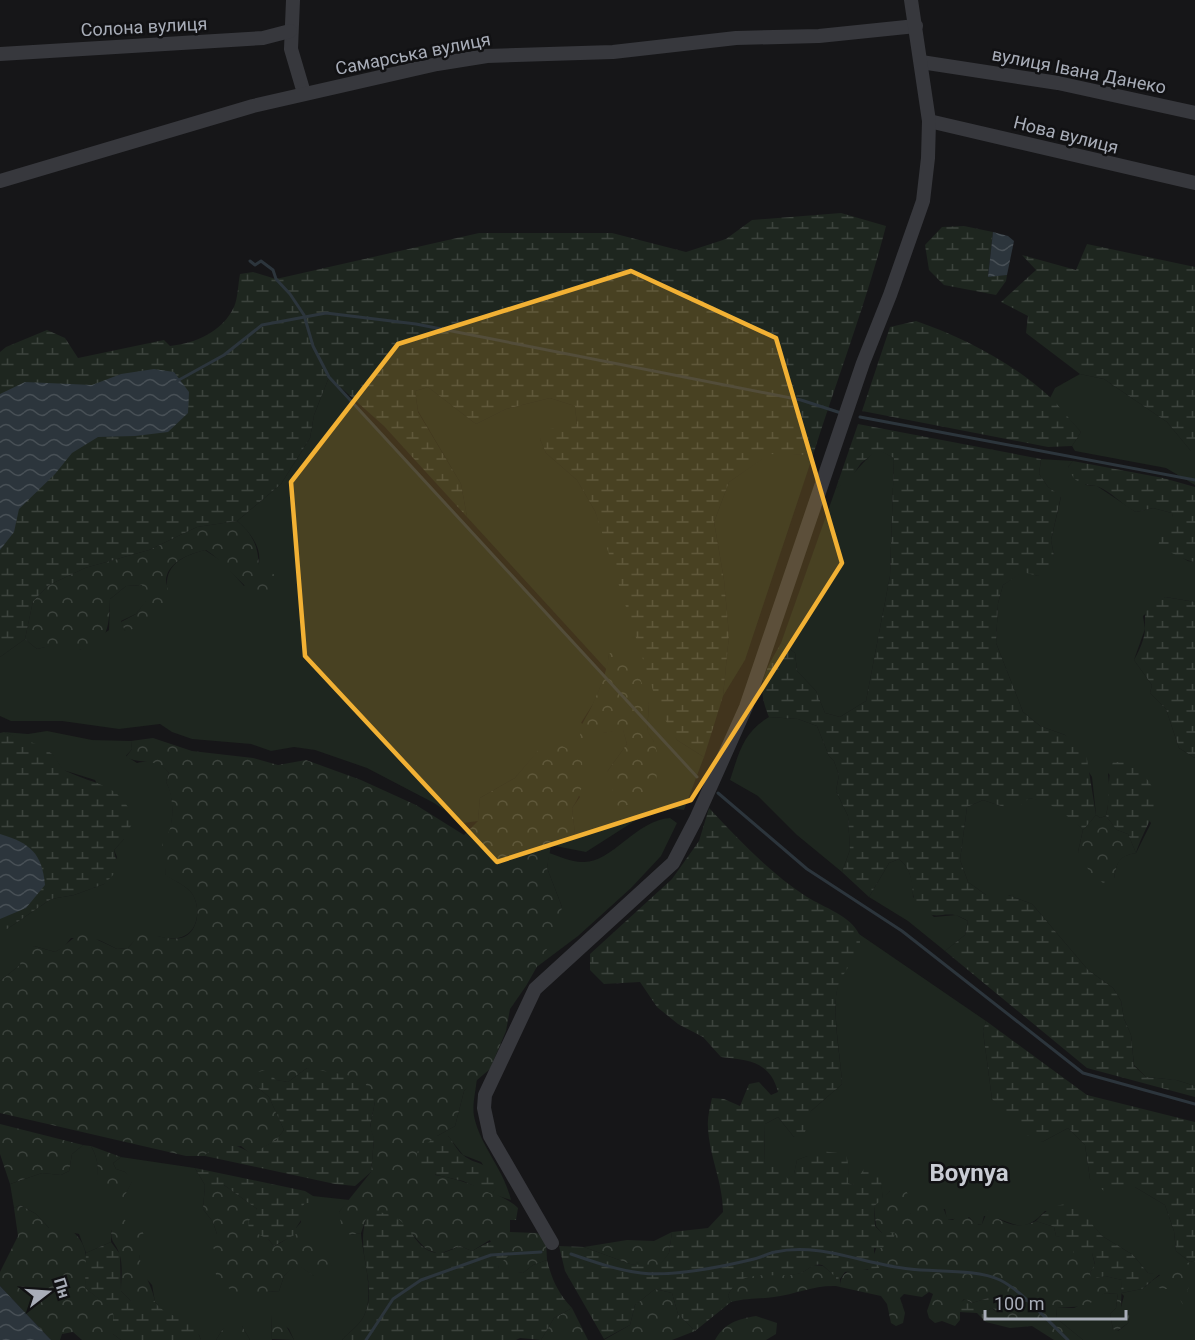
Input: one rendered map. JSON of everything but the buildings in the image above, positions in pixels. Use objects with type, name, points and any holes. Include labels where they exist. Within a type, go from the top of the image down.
[{"type":"street","points":[[293,0],[291,49],[304,93]]},
{"type":"street","points":[[552,1243],[490,1136],[484,1108],[485,1095],[535,989],[673,863],[696,819],[746,707],[863,363],[923,201],[929,121],[911,0]]},
{"type":"street","name":"Самарська вулиця","points":[[0,181],[304,93],[487,56],[613,52],[736,38],[819,36],[916,26]]},
{"type":"street","name":"Солона вулиця","points":[[0,54],[263,38],[290,31]]},
{"type":"street","name":"вулиця Івана Данеко","points":[[921,62],[1058,83],[1195,113]]},
{"type":"street","name":"Нова вулиця","points":[[929,121],[1195,183]]},
{"type":"highlighted area","points":[[631,271],[776,338],[842,563],[691,800],[497,862],[305,656],[291,482],[398,344]]},
{"type":"green space","points":[[841,213],[886,226],[813,455],[770,454],[729,482],[714,522],[724,580],[729,635],[723,696],[704,757],[677,740],[659,709],[595,511],[577,480],[546,453],[540,439],[550,429],[577,424],[575,406],[550,398],[506,409],[476,424],[428,387],[415,391],[418,412],[461,484],[467,517],[384,426],[329,377],[314,415],[310,438],[281,484],[237,521],[197,527],[149,550],[85,568],[49,585],[33,601],[25,639],[0,657],[0,352],[6,347],[47,330],[65,338],[78,358],[164,340],[170,346],[189,342],[215,330],[229,316],[234,307],[240,274],[253,272],[276,279],[479,233],[612,233],[686,252],[726,239],[752,220]]},
{"type":"green space","points":[[964,226],[993,232],[988,276],[1007,275],[1006,281],[996,295],[944,285],[929,270],[925,245],[942,227]]},
{"type":"green space","points":[[1087,244],[1195,267],[1195,451],[1191,451],[1167,422],[1104,379],[1080,374],[1026,333],[1028,316],[1001,302],[1036,270],[1022,255],[1076,270]]},
{"type":"green space","points":[[916,321],[987,352],[1036,385],[1054,401],[1081,432],[1072,446],[1048,447],[862,411],[890,327]]},
{"type":"green space","points":[[1080,374],[1104,379],[1167,422],[1191,451],[1195,451],[1195,485],[1166,468],[1075,451],[1072,446],[1081,432],[1050,398],[1055,388]]},
{"type":"green space","points":[[329,377],[605,676],[593,704],[581,723],[603,733],[623,729],[627,744],[607,772],[654,742],[647,731],[649,704],[609,654],[607,670],[467,517],[461,484],[418,411],[415,391],[428,387],[476,424],[506,409],[550,398],[575,406],[577,425],[540,439],[546,453],[577,480],[595,511],[677,740],[704,757],[684,810],[662,807],[636,820],[586,852],[550,845],[575,834],[572,808],[580,797],[541,748],[515,778],[480,798],[478,821],[464,823],[434,803],[367,768],[315,750],[294,747],[271,751],[251,744],[192,739],[172,732],[160,724],[119,729],[62,721],[11,721],[0,716],[0,657],[25,639],[37,649],[53,645],[80,650],[109,630],[110,599],[126,586],[143,585],[149,598],[136,614],[121,621],[125,631],[168,594],[168,576],[175,564],[188,555],[205,550],[223,562],[244,586],[257,569],[259,554],[250,535],[237,521],[281,484],[310,438],[314,415]]},
{"type":"green space","points":[[858,424],[1041,459],[1039,474],[1048,487],[1061,496],[1051,540],[1054,556],[1051,571],[1038,576],[1023,572],[1003,585],[998,603],[996,643],[1023,712],[1040,726],[1065,735],[1086,753],[1096,815],[1083,830],[1058,810],[1037,800],[1029,798],[1020,806],[1004,807],[983,800],[967,807],[960,860],[968,882],[986,895],[1008,895],[1032,904],[1088,970],[1113,988],[1121,1001],[1124,1019],[1131,1035],[1134,1066],[1146,1077],[1176,1080],[1195,1086],[1195,1097],[1087,1068],[945,951],[965,935],[968,921],[955,915],[929,914],[920,909],[914,899],[909,872],[899,859],[889,863],[869,897],[842,872],[850,850],[848,816],[836,791],[839,775],[834,761],[829,756],[817,726],[798,719],[769,717],[762,687],[766,670],[781,643],[795,653],[797,671],[816,691],[825,713],[840,717],[866,701],[890,576],[894,458],[878,450],[861,463],[849,481],[836,488]]},
{"type":"green space","points":[[878,449],[894,458],[890,576],[866,701],[840,717],[825,713],[816,691],[797,671],[795,653],[781,643],[836,488]]},
{"type":"green space","points":[[770,453],[813,455],[745,660],[723,696],[729,635],[724,580],[714,522],[729,482]]},
{"type":"green space","points":[[1041,459],[1073,461],[1068,467],[1086,485],[1097,486],[1136,512],[1153,508],[1172,513],[1175,524],[1172,551],[1188,561],[1195,562],[1195,602],[1165,597],[1143,616],[1145,629],[1134,660],[1152,685],[1150,693],[1166,709],[1179,748],[1195,758],[1195,1086],[1176,1080],[1146,1077],[1134,1065],[1131,1035],[1124,1019],[1121,1001],[1113,988],[1088,970],[1032,904],[1008,895],[986,895],[968,882],[960,860],[967,807],[983,800],[1004,807],[1029,798],[1061,808],[1083,830],[1078,852],[1114,878],[1120,860],[1136,853],[1151,823],[1108,773],[1110,794],[1106,816],[1100,818],[1096,815],[1092,777],[1065,735],[1040,726],[1023,712],[996,643],[998,603],[1003,585],[1023,571],[1038,576],[1054,556],[1051,540],[1061,497],[1048,487],[1039,474]]},
{"type":"green space","points":[[1073,461],[1163,478],[1195,487],[1195,562],[1158,548],[1161,531],[1174,524],[1172,513],[1153,508],[1136,512],[1104,490],[1079,482],[1073,477],[1068,467]]},
{"type":"green space","points":[[237,521],[254,541],[259,566],[275,575],[275,587],[257,596],[206,550],[183,558],[173,565],[166,578],[167,602],[154,620],[125,631],[121,622],[136,614],[148,598],[142,585],[126,586],[110,599],[106,632],[97,644],[79,650],[55,647],[37,649],[25,639],[33,601],[49,585],[85,568],[149,550],[197,527]]},
{"type":"green space","points":[[1165,597],[1195,602],[1195,758],[1179,748],[1166,709],[1150,693],[1152,685],[1134,660],[1144,636],[1146,611],[1153,603]]},
{"type":"green space","points":[[618,648],[633,658],[649,704],[647,730],[654,742],[659,759],[655,788],[637,803],[618,807],[607,772],[627,744],[623,730],[603,733],[597,741],[586,742],[580,737],[583,722],[603,678],[609,654]]},
{"type":"green space","points":[[769,717],[798,719],[817,726],[829,756],[834,761],[839,775],[836,791],[848,816],[850,850],[842,872],[797,835],[758,796],[730,780],[743,744],[753,729]]},
{"type":"green space","points":[[47,731],[92,740],[131,741],[132,749],[126,756],[137,763],[155,762],[166,769],[169,773],[166,782],[172,804],[172,816],[166,875],[194,896],[197,909],[196,922],[189,933],[184,936],[169,938],[149,935],[135,940],[128,948],[117,949],[99,940],[71,938],[64,947],[55,952],[34,946],[20,965],[0,981],[0,929],[7,929],[51,899],[74,895],[104,884],[117,857],[114,850],[124,839],[95,780],[63,770],[51,753],[4,732],[28,734]]},
{"type":"green space","points":[[4,732],[41,746],[55,757],[66,771],[114,792],[122,798],[134,820],[124,839],[114,850],[118,870],[104,884],[74,895],[51,899],[7,929],[0,929],[0,733]]},
{"type":"green space","points":[[153,738],[192,751],[253,758],[278,765],[306,760],[361,780],[416,805],[464,835],[478,821],[480,798],[515,778],[541,747],[560,745],[581,755],[582,782],[579,795],[572,808],[575,834],[551,845],[547,868],[562,907],[556,933],[510,1009],[506,1031],[490,1069],[464,1091],[455,1126],[437,1136],[435,1175],[479,1187],[512,1203],[518,1208],[516,1220],[510,1220],[510,1232],[537,1233],[546,1241],[547,1260],[533,1265],[523,1273],[497,1273],[499,1265],[490,1240],[472,1251],[460,1246],[439,1254],[426,1249],[413,1235],[366,1219],[361,1233],[350,1235],[341,1224],[339,1212],[371,1172],[374,1139],[370,1128],[375,1101],[307,1068],[288,1082],[276,1080],[255,1085],[269,1097],[284,1130],[276,1140],[252,1155],[241,1146],[209,1151],[205,1156],[186,1156],[0,1113],[0,981],[20,965],[22,953],[34,946],[55,952],[83,933],[117,949],[128,948],[141,933],[179,938],[189,934],[196,923],[197,909],[194,896],[185,887],[166,876],[162,843],[169,830],[172,814],[171,797],[166,782],[169,773],[154,763],[126,757],[132,749],[131,741]]},
{"type":"green space","points":[[1113,762],[1130,762],[1144,775],[1152,786],[1155,796],[1152,815],[1136,853],[1128,834],[1117,830],[1106,816]]},
{"type":"green space","points":[[709,808],[767,867],[807,897],[850,922],[859,934],[860,940],[857,953],[839,984],[837,994],[836,1018],[842,1084],[811,1111],[805,1132],[794,1137],[778,1117],[765,1124],[764,1163],[779,1166],[788,1179],[794,1174],[797,1160],[821,1151],[846,1154],[849,1168],[848,1183],[853,1185],[864,1169],[880,1172],[883,1199],[874,1206],[875,1226],[882,1233],[895,1233],[893,1240],[883,1248],[874,1248],[874,1254],[880,1261],[879,1268],[845,1272],[840,1279],[840,1287],[836,1286],[836,1277],[824,1266],[818,1264],[797,1274],[748,1277],[733,1287],[728,1296],[731,1302],[695,1331],[678,1314],[672,1293],[655,1289],[635,1305],[630,1325],[604,1339],[565,1271],[559,1246],[584,1247],[630,1264],[658,1267],[669,1253],[672,1232],[708,1228],[723,1212],[721,1190],[709,1138],[708,1120],[712,1098],[724,1099],[740,1106],[749,1084],[759,1082],[771,1095],[778,1092],[770,1074],[764,1068],[749,1061],[721,1057],[703,1037],[678,1024],[657,1007],[640,982],[604,984],[590,970],[590,954],[672,879],[699,841]]},
{"type":"green space","points":[[1096,815],[1100,818],[1106,816],[1117,830],[1128,834],[1136,853],[1122,858],[1114,878],[1103,883],[1091,874],[1078,852],[1083,830]]},
{"type":"green space","points":[[670,818],[677,823],[661,856],[631,888],[578,936],[534,969],[562,907],[547,868],[549,853],[574,861],[593,861],[646,826]]},
{"type":"green space","points":[[899,859],[911,876],[913,897],[934,917],[956,915],[968,921],[965,935],[945,951],[908,921],[869,897],[889,863]]},
{"type":"green space","points":[[859,934],[986,1021],[983,1031],[992,1099],[1042,1142],[1068,1128],[1085,1145],[1090,1179],[1135,1187],[1165,1205],[1174,1231],[1176,1251],[1190,1262],[1195,1261],[1195,1340],[1083,1340],[1056,1318],[1057,1308],[1074,1308],[1105,1293],[1118,1294],[1116,1308],[1110,1314],[1113,1329],[1118,1331],[1128,1323],[1130,1318],[1121,1307],[1124,1296],[1121,1293],[1142,1289],[1160,1275],[1148,1273],[1133,1255],[1102,1236],[1089,1221],[1045,1211],[1029,1224],[1016,1225],[984,1216],[982,1224],[977,1225],[969,1217],[947,1220],[945,1209],[915,1210],[910,1214],[910,1197],[890,1191],[883,1199],[879,1172],[853,1185],[847,1183],[849,1168],[808,1156],[797,1160],[794,1175],[787,1180],[764,1163],[765,1124],[778,1117],[794,1137],[811,1111],[842,1084],[836,995],[841,978],[855,956]]},
{"type":"green space","points":[[986,1021],[1087,1095],[1195,1122],[1195,1261],[1190,1262],[1176,1251],[1174,1231],[1165,1205],[1135,1187],[1104,1191],[1090,1179],[1085,1145],[1068,1128],[1042,1142],[1025,1134],[992,1099],[983,1031]]},
{"type":"green space","points":[[307,1068],[346,1075],[364,1081],[375,1101],[370,1127],[374,1138],[371,1172],[355,1186],[335,1184],[205,1156],[215,1147],[227,1144],[252,1154],[276,1140],[284,1130],[269,1097],[255,1085],[254,1073],[266,1070],[276,1080],[288,1082]]},
{"type":"green space","points":[[477,1078],[473,1107],[477,1127],[503,1178],[511,1200],[492,1194],[497,1185],[481,1162],[463,1155],[448,1136],[437,1136],[455,1126],[464,1091]]},
{"type":"green space","points":[[0,1124],[83,1145],[72,1154],[69,1171],[61,1175],[42,1173],[10,1184],[0,1154]]},
{"type":"green space","points":[[437,1136],[448,1136],[461,1153],[490,1170],[498,1185],[492,1194],[463,1181],[420,1171],[415,1162],[418,1150]]},
{"type":"green space","points":[[83,1145],[91,1146],[96,1156],[98,1170],[96,1186],[124,1197],[132,1181],[125,1172],[116,1169],[113,1163],[121,1157],[195,1168],[205,1185],[203,1209],[213,1222],[217,1234],[267,1292],[279,1291],[284,1276],[296,1263],[314,1276],[333,1269],[323,1250],[315,1241],[310,1237],[296,1234],[296,1228],[301,1222],[301,1207],[305,1203],[313,1203],[313,1196],[350,1200],[339,1212],[350,1235],[361,1233],[368,1287],[364,1316],[342,1340],[294,1340],[289,1329],[271,1315],[272,1340],[250,1340],[242,1326],[223,1329],[216,1340],[201,1340],[199,1335],[161,1310],[155,1302],[152,1285],[142,1274],[139,1255],[111,1230],[111,1242],[86,1253],[79,1234],[49,1228],[36,1214],[20,1205],[14,1208],[10,1184],[42,1173],[61,1175],[69,1171],[72,1154]]},
{"type":"green space","points":[[91,1146],[121,1157],[113,1163],[116,1169],[125,1172],[133,1180],[124,1197],[106,1195],[95,1186],[98,1165]]},
{"type":"green space","points":[[195,1168],[305,1191],[313,1196],[314,1203],[305,1203],[302,1207],[305,1214],[296,1228],[296,1234],[274,1246],[269,1240],[249,1229],[248,1222],[257,1209],[224,1185],[205,1185]]},
{"type":"green space","points":[[205,1185],[224,1185],[257,1209],[255,1221],[274,1246],[296,1234],[310,1235],[320,1244],[334,1269],[328,1277],[314,1276],[296,1264],[284,1276],[279,1291],[267,1292],[259,1300],[240,1296],[217,1280],[215,1269],[220,1260],[211,1244],[217,1234],[213,1222],[203,1209]]},
{"type":"green space","points":[[896,1188],[904,1188],[910,1197],[910,1214],[918,1202],[940,1200],[948,1220],[964,1214],[978,1225],[982,1224],[988,1210],[993,1209],[995,1217],[1010,1224],[1025,1225],[1036,1221],[1054,1227],[1056,1236],[1068,1238],[1083,1251],[1092,1253],[1095,1265],[1090,1273],[1092,1278],[1105,1276],[1122,1280],[1121,1307],[1126,1308],[1130,1318],[1128,1323],[1117,1331],[1113,1329],[1110,1314],[1116,1308],[1118,1294],[1105,1293],[1086,1306],[1057,1308],[1056,1318],[1083,1340],[1054,1340],[1032,1326],[1010,1328],[986,1322],[987,1311],[992,1308],[996,1312],[988,1298],[972,1303],[964,1299],[960,1304],[960,1320],[955,1326],[942,1321],[935,1323],[929,1318],[927,1311],[933,1294],[929,1292],[922,1297],[904,1294],[900,1298],[905,1313],[903,1323],[896,1326],[891,1323],[887,1304],[881,1296],[840,1287],[842,1277],[849,1271],[868,1270],[882,1233],[876,1226],[874,1206]]},
{"type":"green space","points":[[1075,1203],[1102,1236],[1133,1255],[1148,1273],[1160,1274],[1142,1289],[1121,1293],[1122,1280],[1105,1276],[1091,1279],[1090,1273],[1095,1264],[1092,1253],[1073,1253],[1074,1245],[1068,1239],[1056,1236],[1054,1227],[1036,1221],[1053,1208]]},
{"type":"green space","points":[[20,1205],[36,1214],[49,1228],[65,1226],[79,1239],[86,1253],[85,1288],[114,1310],[113,1334],[121,1340],[82,1340],[73,1332],[62,1334],[60,1340],[51,1340],[0,1286],[0,1272],[18,1236],[14,1208]]},
{"type":"green space","points":[[377,1212],[389,1214],[398,1219],[421,1245],[437,1253],[460,1246],[472,1251],[490,1242],[503,1244],[508,1247],[508,1256],[499,1265],[498,1273],[513,1271],[523,1273],[533,1265],[547,1260],[556,1286],[572,1308],[554,1318],[541,1340],[520,1338],[516,1340],[342,1340],[357,1326],[368,1305],[369,1293],[363,1232],[366,1219]]},
{"type":"green space","points":[[123,1216],[130,1229],[142,1230],[147,1244],[139,1255],[155,1302],[132,1302],[121,1291],[121,1260],[112,1241],[111,1233],[114,1219]]},
{"type":"green space","points":[[672,1232],[669,1253],[658,1268],[630,1264],[584,1247],[627,1240],[654,1241]]},
{"type":"green space","points":[[111,1242],[120,1254],[121,1291],[132,1302],[155,1302],[167,1312],[192,1325],[201,1340],[121,1340],[113,1334],[113,1310],[85,1288],[86,1253]]},
{"type":"green space","points":[[1195,1261],[1195,1275],[1187,1291],[1192,1296],[1195,1291],[1195,1308],[1184,1306],[1173,1289],[1161,1289],[1150,1282],[1176,1266]]},
{"type":"green space","points":[[813,1265],[823,1266],[836,1277],[836,1286],[731,1302],[728,1296],[733,1286],[748,1276],[796,1274]]},
{"type":"green space","points":[[655,1289],[672,1293],[678,1314],[695,1331],[672,1340],[604,1340],[630,1325],[635,1305]]},
{"type":"green space","points":[[988,1298],[999,1302],[1004,1314],[992,1308],[987,1311],[986,1322],[977,1313],[959,1312],[960,1303],[965,1299],[972,1303]]},
{"type":"green space","points":[[572,1308],[588,1340],[541,1340],[554,1318]]},
{"type":"green space","points":[[271,1314],[281,1317],[294,1340],[272,1339]]},
{"type":"green space","points":[[756,1316],[777,1323],[776,1334],[766,1340],[715,1340],[732,1323]]},
{"type":"green space","points":[[233,1323],[242,1326],[250,1340],[216,1340],[223,1329]]},
{"type":"water","points":[[993,232],[1008,236],[1014,241],[1007,275],[988,277]]},
{"type":"water","points":[[154,369],[174,372],[189,392],[188,413],[168,432],[98,437],[72,453],[55,474],[19,509],[14,532],[0,550],[0,394],[25,382],[92,385],[121,374]]},
{"type":"water","points":[[0,834],[19,841],[33,851],[41,865],[45,885],[26,908],[0,919]]},
{"type":"water","points":[[0,1286],[51,1340],[0,1340]]},
{"type":"waterway","points":[[250,261],[255,265],[261,261],[273,270],[276,279],[290,294],[304,315],[313,346],[329,377],[697,777]]},
{"type":"waterway","points":[[177,381],[224,355],[262,325],[326,313],[416,324],[801,400],[841,413]]},
{"type":"waterway","points":[[860,417],[1195,480]]},
{"type":"waterway","points":[[718,793],[807,869],[902,931],[1083,1073],[1195,1104]]},
{"type":"waterway","points":[[571,1254],[623,1270],[654,1274],[727,1265],[775,1252],[792,1250],[826,1252],[893,1267],[980,1274],[1000,1280],[1017,1291],[1068,1340]]},
{"type":"waterway","points":[[366,1340],[393,1299],[421,1280],[491,1255],[541,1252]]},
{"type":"district","name":"Boynya","points":[[969,1173]]}]
